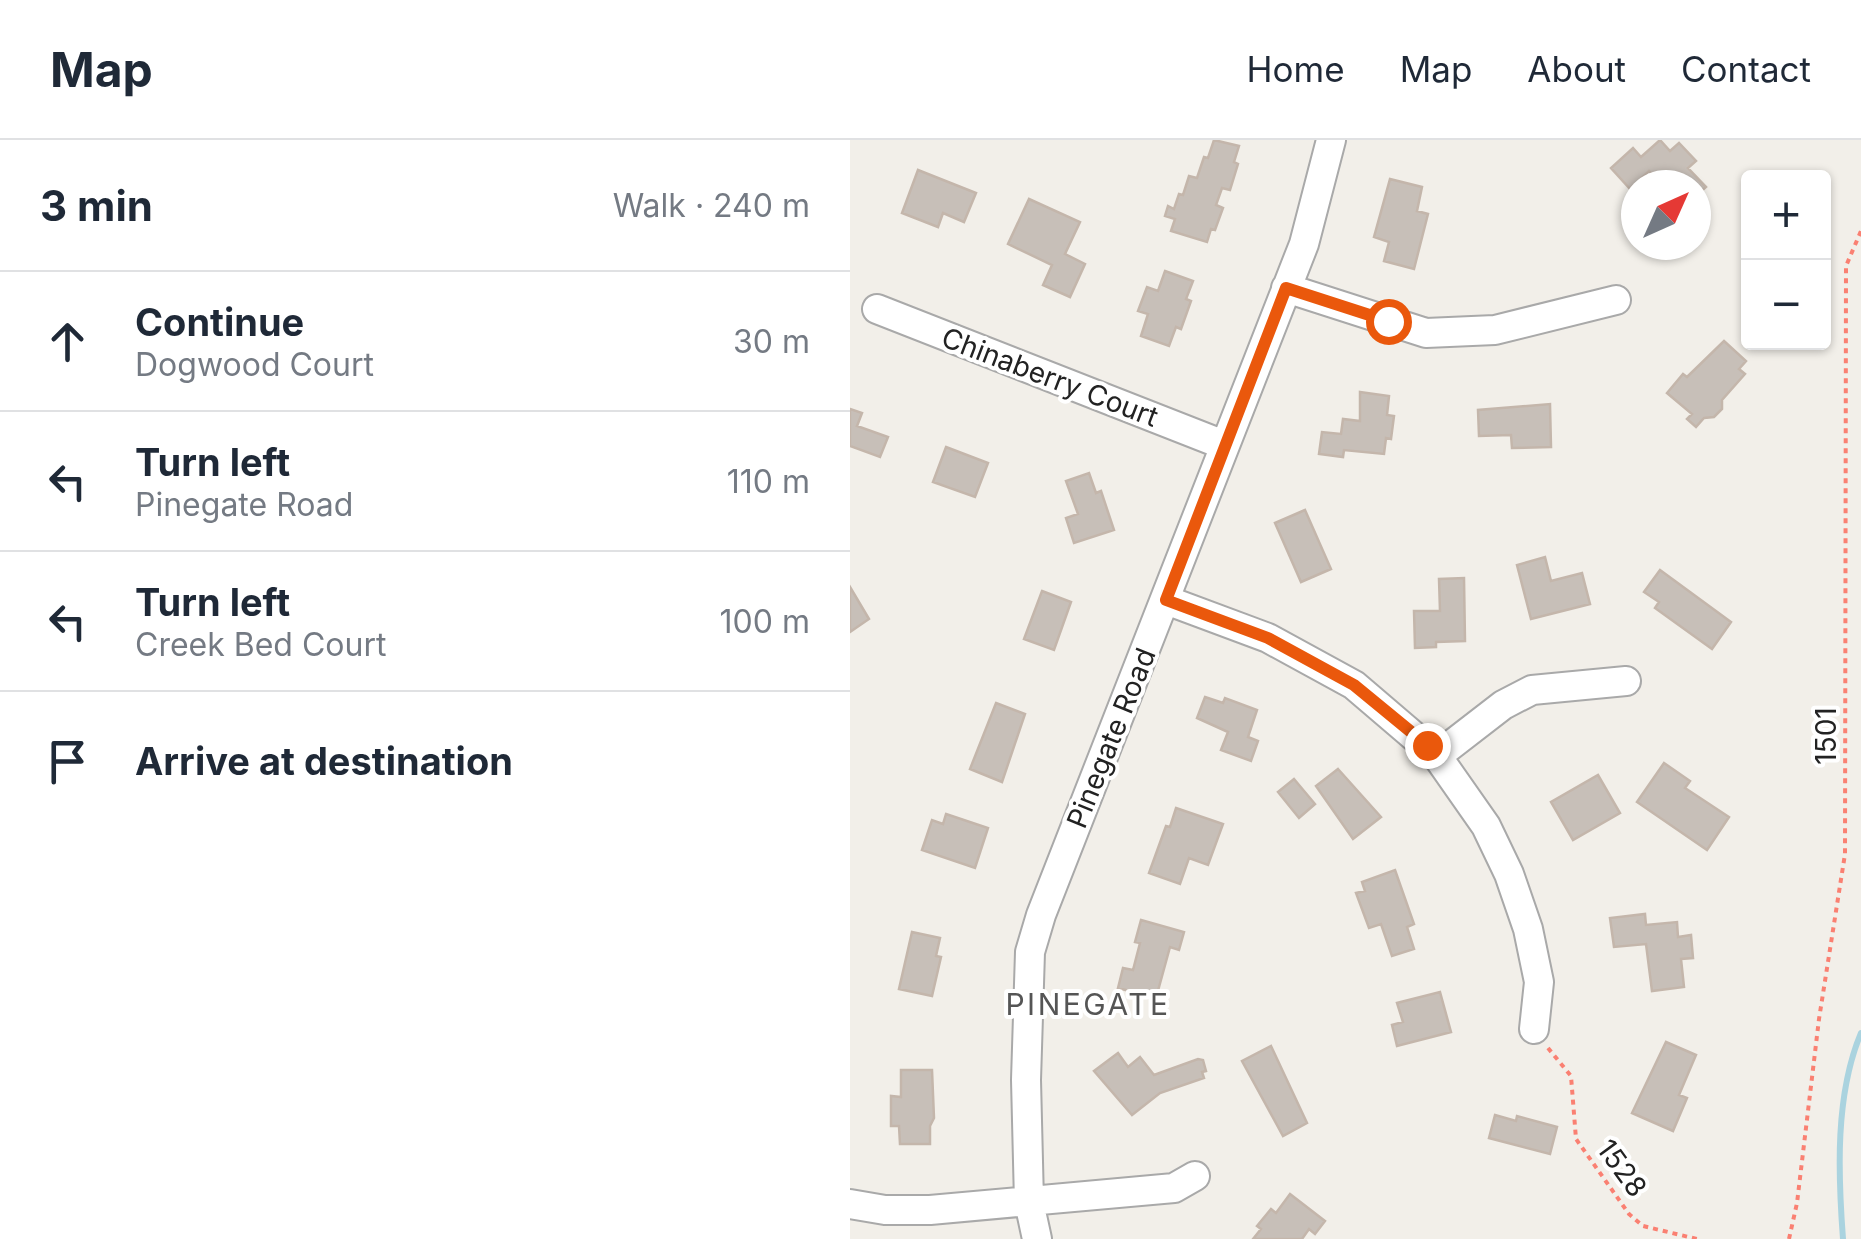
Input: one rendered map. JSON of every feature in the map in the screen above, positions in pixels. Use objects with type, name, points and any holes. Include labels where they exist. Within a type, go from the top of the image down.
[{"type":"street","name":"Pinegate Road","points":[[1038,1239],[1028,1202],[1030,952],[1041,914],[1304,244],[1331,140]]},
{"type":"street","points":[[1286,288],[1426,333],[1495,330],[1616,300]]},
{"type":"street","name":"Chinaberry Court","points":[[877,309],[1224,445]]},
{"type":"street","points":[[1166,600],[1268,638],[1354,685],[1437,756],[1486,826],[1509,874],[1528,929],[1539,982],[1534,1029]]},
{"type":"street","points":[[1437,756],[1503,705],[1532,690],[1626,681]]},
{"type":"street","points":[[850,1204],[884,1210],[930,1210],[1174,1188],[1196,1176]]},
{"type":"path","name":"1501","points":[[1788,1239],[1797,1202],[1819,1019],[1845,854],[1846,266],[1861,231]]},
{"type":"path","name":"1528","points":[[1534,1029],[1571,1076],[1576,1139],[1629,1214],[1643,1226],[1697,1239]]},
{"type":"building","points":[[1214,140],[1239,146],[1234,162],[1238,164],[1230,190],[1222,188],[1216,205],[1223,208],[1207,242],[1171,231],[1175,219],[1165,216],[1168,206],[1174,209],[1179,194],[1183,195],[1189,176],[1197,178]]},
{"type":"building","points":[[1660,140],[1670,151],[1679,143],[1696,161],[1690,170],[1621,170],[1621,179],[1611,168],[1633,148],[1641,157]]},
{"type":"building","points":[[918,170],[976,193],[964,222],[943,213],[938,227],[902,213]]},
{"type":"building","points":[[1390,179],[1422,187],[1417,211],[1428,214],[1414,269],[1384,261],[1389,242],[1374,237]]},
{"type":"building","points":[[1029,199],[1080,222],[1065,254],[1085,264],[1070,297],[1043,285],[1052,265],[1008,244]]},
{"type":"building","points":[[1165,271],[1193,281],[1181,329],[1176,327],[1169,346],[1141,336],[1148,314],[1138,311],[1147,287],[1158,291]]},
{"type":"building","points":[[1724,341],[1746,361],[1739,369],[1745,374],[1722,400],[1722,409],[1696,427],[1687,419],[1692,414],[1667,393],[1683,374],[1687,377]]},
{"type":"building","points":[[1360,392],[1389,396],[1387,415],[1394,416],[1384,454],[1344,450],[1343,457],[1319,454],[1322,432],[1341,434],[1343,419],[1360,421]]},
{"type":"building","points":[[1550,404],[1551,447],[1512,448],[1511,435],[1479,436],[1478,410]]},
{"type":"building","points":[[850,409],[862,413],[857,426],[888,437],[880,457],[850,446]]},
{"type":"building","points":[[946,447],[988,463],[975,497],[933,482]]},
{"type":"building","points":[[1089,473],[1096,493],[1101,491],[1114,530],[1074,543],[1066,518],[1078,514],[1066,481]]},
{"type":"building","points":[[1305,510],[1331,569],[1301,582],[1275,523]]},
{"type":"building","points":[[1545,557],[1551,581],[1582,573],[1590,604],[1531,619],[1517,565]]},
{"type":"building","points":[[1660,570],[1731,622],[1712,649],[1655,608],[1659,602],[1644,592]]},
{"type":"building","points":[[1464,578],[1465,641],[1436,642],[1436,647],[1415,648],[1414,611],[1440,611],[1439,579]]},
{"type":"building","points":[[850,587],[869,619],[850,632]]},
{"type":"building","points":[[1042,591],[1071,602],[1054,650],[1024,639]]},
{"type":"building","points":[[1205,697],[1223,703],[1225,698],[1257,710],[1248,737],[1258,741],[1251,761],[1221,750],[1228,732],[1197,718]]},
{"type":"building","points":[[996,703],[1025,714],[1002,782],[970,769]]},
{"type":"building","points":[[1664,763],[1690,781],[1685,788],[1729,817],[1707,850],[1637,802]]},
{"type":"building","points":[[1338,769],[1381,817],[1353,839],[1316,786]]},
{"type":"building","points":[[1598,775],[1620,813],[1573,840],[1551,802]]},
{"type":"building","points":[[1294,779],[1315,804],[1299,818],[1278,792]]},
{"type":"building","points":[[1176,808],[1223,824],[1208,865],[1189,858],[1180,884],[1149,873]]},
{"type":"building","points":[[946,814],[988,828],[975,868],[922,850],[932,820],[943,824]]},
{"type":"building","points":[[1395,870],[1414,924],[1407,927],[1414,949],[1392,956],[1381,924],[1369,928],[1356,893],[1365,891],[1362,882]]},
{"type":"building","points":[[1645,914],[1646,925],[1677,922],[1678,937],[1691,935],[1693,958],[1681,959],[1684,987],[1652,991],[1646,944],[1614,947],[1610,918]]},
{"type":"building","points":[[1141,920],[1184,932],[1179,950],[1170,947],[1156,998],[1118,988],[1123,968],[1133,970]]},
{"type":"building","points":[[912,932],[940,938],[936,956],[941,957],[932,996],[899,989]]},
{"type":"building","points":[[1440,992],[1451,1032],[1397,1046],[1392,1025],[1403,1022],[1397,1003]]},
{"type":"building","points":[[1666,1042],[1696,1055],[1679,1095],[1687,1098],[1673,1131],[1632,1113]]},
{"type":"building","points":[[1271,1046],[1307,1123],[1283,1136],[1242,1061]]},
{"type":"building","points":[[1118,1053],[1128,1067],[1140,1057],[1154,1075],[1198,1059],[1203,1060],[1206,1071],[1202,1072],[1204,1078],[1160,1093],[1132,1115],[1094,1071]]},
{"type":"building","points":[[901,1070],[932,1070],[934,1118],[930,1144],[900,1144],[899,1126],[891,1126],[891,1096],[901,1097]]},
{"type":"building","points":[[1495,1115],[1516,1121],[1517,1116],[1557,1127],[1550,1154],[1489,1138]]},
{"type":"building","points":[[1290,1194],[1325,1221],[1315,1234],[1309,1229],[1302,1239],[1253,1239],[1261,1229],[1257,1226],[1271,1209],[1276,1213]]},
{"type":"waterway","points":[[1843,1239],[1843,1108],[1861,1033]]},
{"type":"district","name":"PINEGATE","points":[[1088,1004]]},
{"type":"route","points":[[1388,321],[1286,288],[1166,600],[1268,638],[1354,685],[1427,745]]}]
